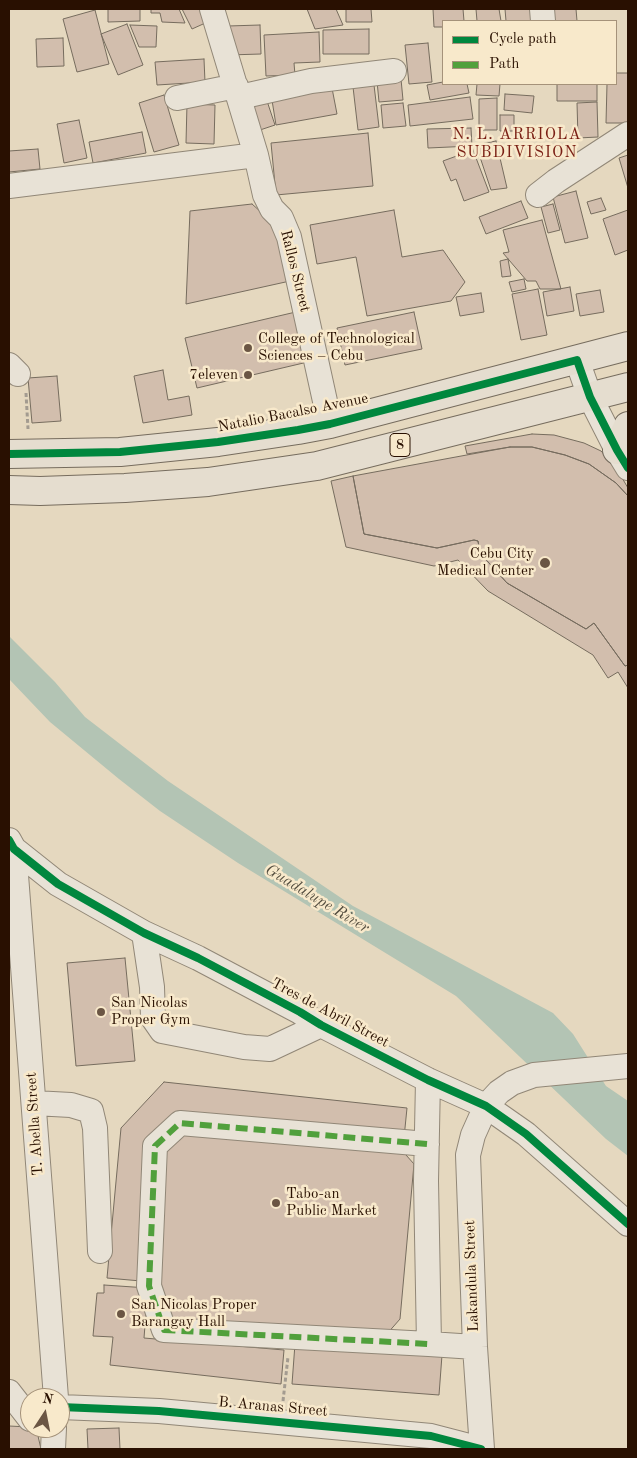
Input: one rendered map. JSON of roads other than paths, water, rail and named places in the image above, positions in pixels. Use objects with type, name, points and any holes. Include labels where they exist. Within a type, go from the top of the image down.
[{"type":"main road","name":"Natalio Bacalso Avenue","points":[[19,454],[120,452],[218,442],[330,424],[628,346]]},
{"type":"main road","name":"8","points":[[9,490],[125,488],[199,482],[317,466],[628,387]]},
{"type":"street","name":"Rallos Street","points":[[212,9],[238,91],[265,194],[272,210],[282,218],[289,237],[330,424]]},
{"type":"street","points":[[177,98],[394,71]]},
{"type":"street","points":[[538,195],[628,134]]},
{"type":"street","points":[[9,186],[256,155]]},
{"type":"street","points":[[577,360],[590,397],[624,448]]},
{"type":"street","name":"Tres de Abril Street","points":[[12,845],[58,884],[144,933],[198,958],[321,1025],[428,1080],[486,1106],[526,1134],[628,1224]]},
{"type":"street","name":"T. Abella Street","points":[[12,845],[55,1388]]},
{"type":"street","points":[[144,933],[152,988],[153,1018],[162,1032],[244,1047],[270,1049],[321,1025]]},
{"type":"street","points":[[486,1106],[499,1092],[512,1083],[534,1075],[628,1066]]},
{"type":"street","points":[[428,1080],[429,1344]]},
{"type":"street","points":[[34,1104],[71,1105],[91,1111],[95,1128],[100,1251]]},
{"type":"street","name":"Lakandula Street","points":[[482,1449],[475,1347],[468,1155],[473,1135],[486,1106]]},
{"type":"street","points":[[427,1144],[180,1123],[155,1146],[148,1286],[164,1330],[475,1347]]},
{"type":"street","name":"B. Aranas Street","points":[[70,1408],[281,1421],[385,1440],[431,1436],[482,1449]]},
{"type":"water","name":"Guadalupe River","points":[[9,636],[55,682],[85,717],[168,781],[353,906],[553,1013],[573,1034],[606,1086],[628,1101],[628,1156],[606,1139],[456,996],[238,863],[160,811],[50,722],[9,679]]},
{"type":"place","name":"College of Technological Sciences – Cebu","points":[[248,348]]},
{"type":"place","name":"7eleven","points":[[248,375]]},
{"type":"place","name":"Cebu City Medical Center","points":[[545,563]]},
{"type":"place","name":"San Nicolas Proper Gym","points":[[101,1012]]},
{"type":"place","name":"Tabo-an Public Market","points":[[276,1203]]},
{"type":"place","name":"San Nicolas Proper Barangay Hall","points":[[121,1314]]},
{"type":"district","name":"N. L. ARRIOLA SUBDIVISION","points":[[517,144]]}]
